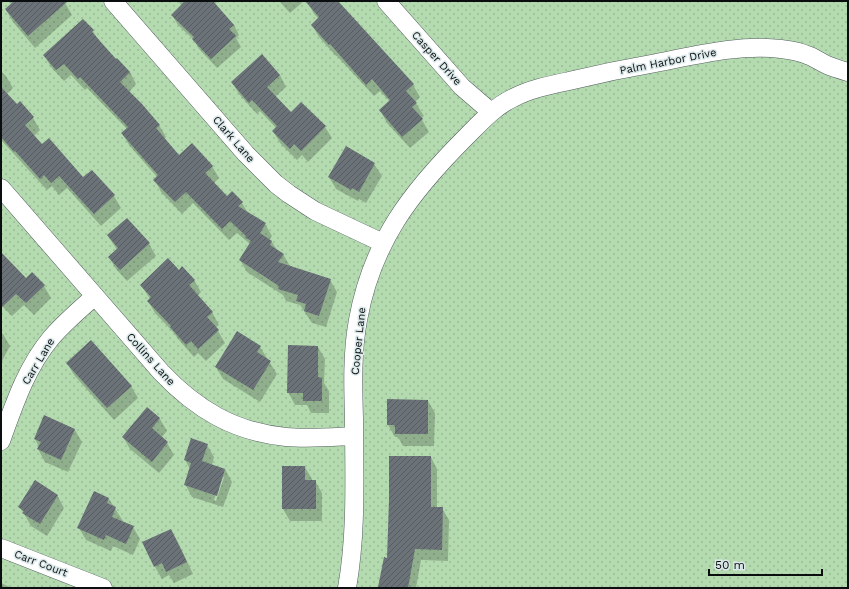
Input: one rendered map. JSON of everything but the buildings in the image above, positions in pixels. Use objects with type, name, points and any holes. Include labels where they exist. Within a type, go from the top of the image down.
[{"type":"street","name":"Clark Lane","points":[[112,1],[246,154],[276,184],[315,211],[383,243]]},
{"type":"street","name":"Casper Drive","points":[[386,1],[462,87],[491,112]]},
{"type":"street","name":"Palm Harbor Drive","points":[[491,112],[516,96],[554,84],[616,70],[719,51],[747,48],[788,50],[806,54],[829,66],[848,72]]},
{"type":"street","name":"Cooper Lane","points":[[347,588],[353,537],[355,465],[354,370],[356,330],[367,282],[383,243],[396,219],[426,180],[453,150],[491,112]]},
{"type":"street","name":"Collins Lane","points":[[1,188],[161,372],[170,382],[189,398],[209,412],[235,424],[256,431],[287,437],[302,438],[354,436]]},
{"type":"street","name":"Carr Lane","points":[[1,441],[24,382],[39,354],[55,333],[95,296]]},
{"type":"street","name":"Carr Court","points":[[1,548],[103,588]]},
{"type":"green space","points":[[1,1],[848,1],[848,588],[1,588]]}]
